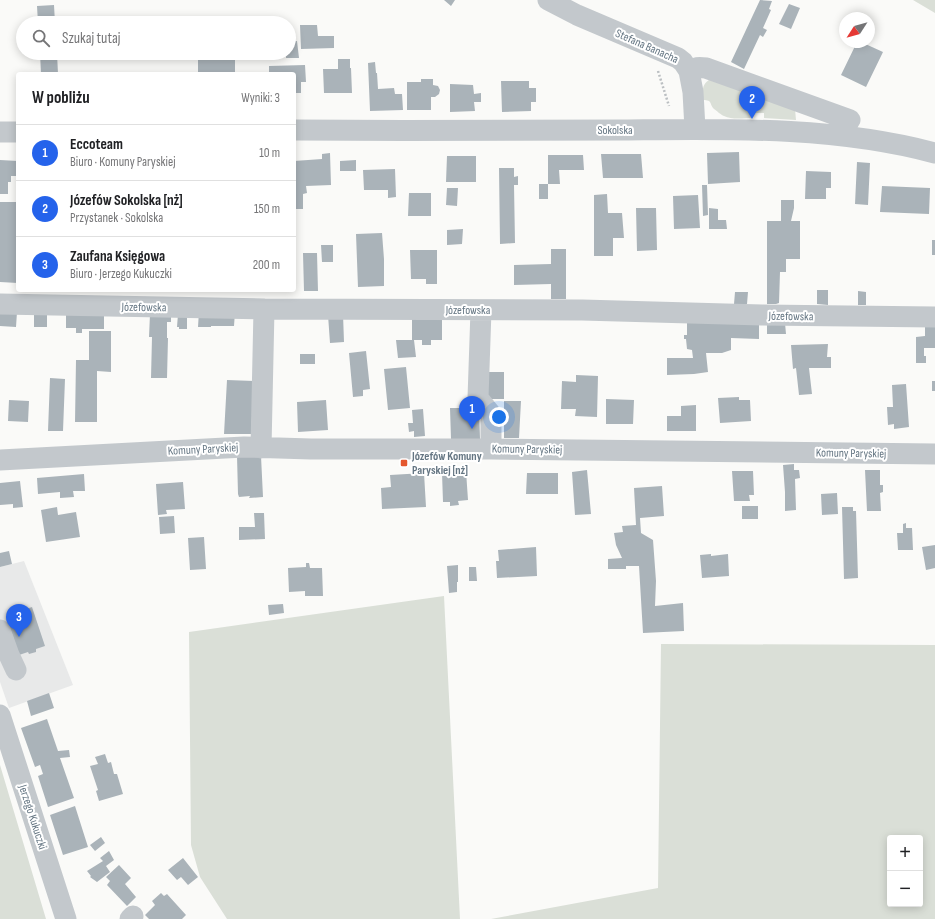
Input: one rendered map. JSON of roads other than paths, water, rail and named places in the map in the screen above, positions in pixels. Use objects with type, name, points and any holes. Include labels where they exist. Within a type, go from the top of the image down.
[{"type":"street","name":"Stefana Banacha","points":[[548,0],[577,15],[678,58],[683,62],[689,71],[693,92],[695,129]]},
{"type":"street","points":[[689,71],[694,68],[706,68],[850,120]]},
{"type":"street","name":"Sokolska","points":[[296,130],[770,130],[846,136],[909,146],[935,153]]},
{"type":"street","points":[[0,132],[16,132]]},
{"type":"street","name":"Józefowska","points":[[0,304],[264,309],[582,310],[762,315],[935,317]]},
{"type":"street","points":[[261,448],[264,309]]},
{"type":"street","points":[[480,310],[478,398],[491,414],[491,449]]},
{"type":"street","name":"Komuny Paryskiej","points":[[0,460],[244,447],[311,449],[491,449],[935,454]]},
{"type":"street","points":[[0,630],[16,670]]},
{"type":"street","name":"Jerzego Kukuczki","points":[[0,715],[66,919]]},
{"type":"place","name":"Józefów Sokolska [nż]","points":[[752,119]]},
{"type":"place","name":"Eccoteam","points":[[472,429]]},
{"type":"place","name":"Józefów Komuny Paryskiej [nż]","points":[[404,463]]},
{"type":"place","name":"Zaufana Księgowa","points":[[19,637]]}]
